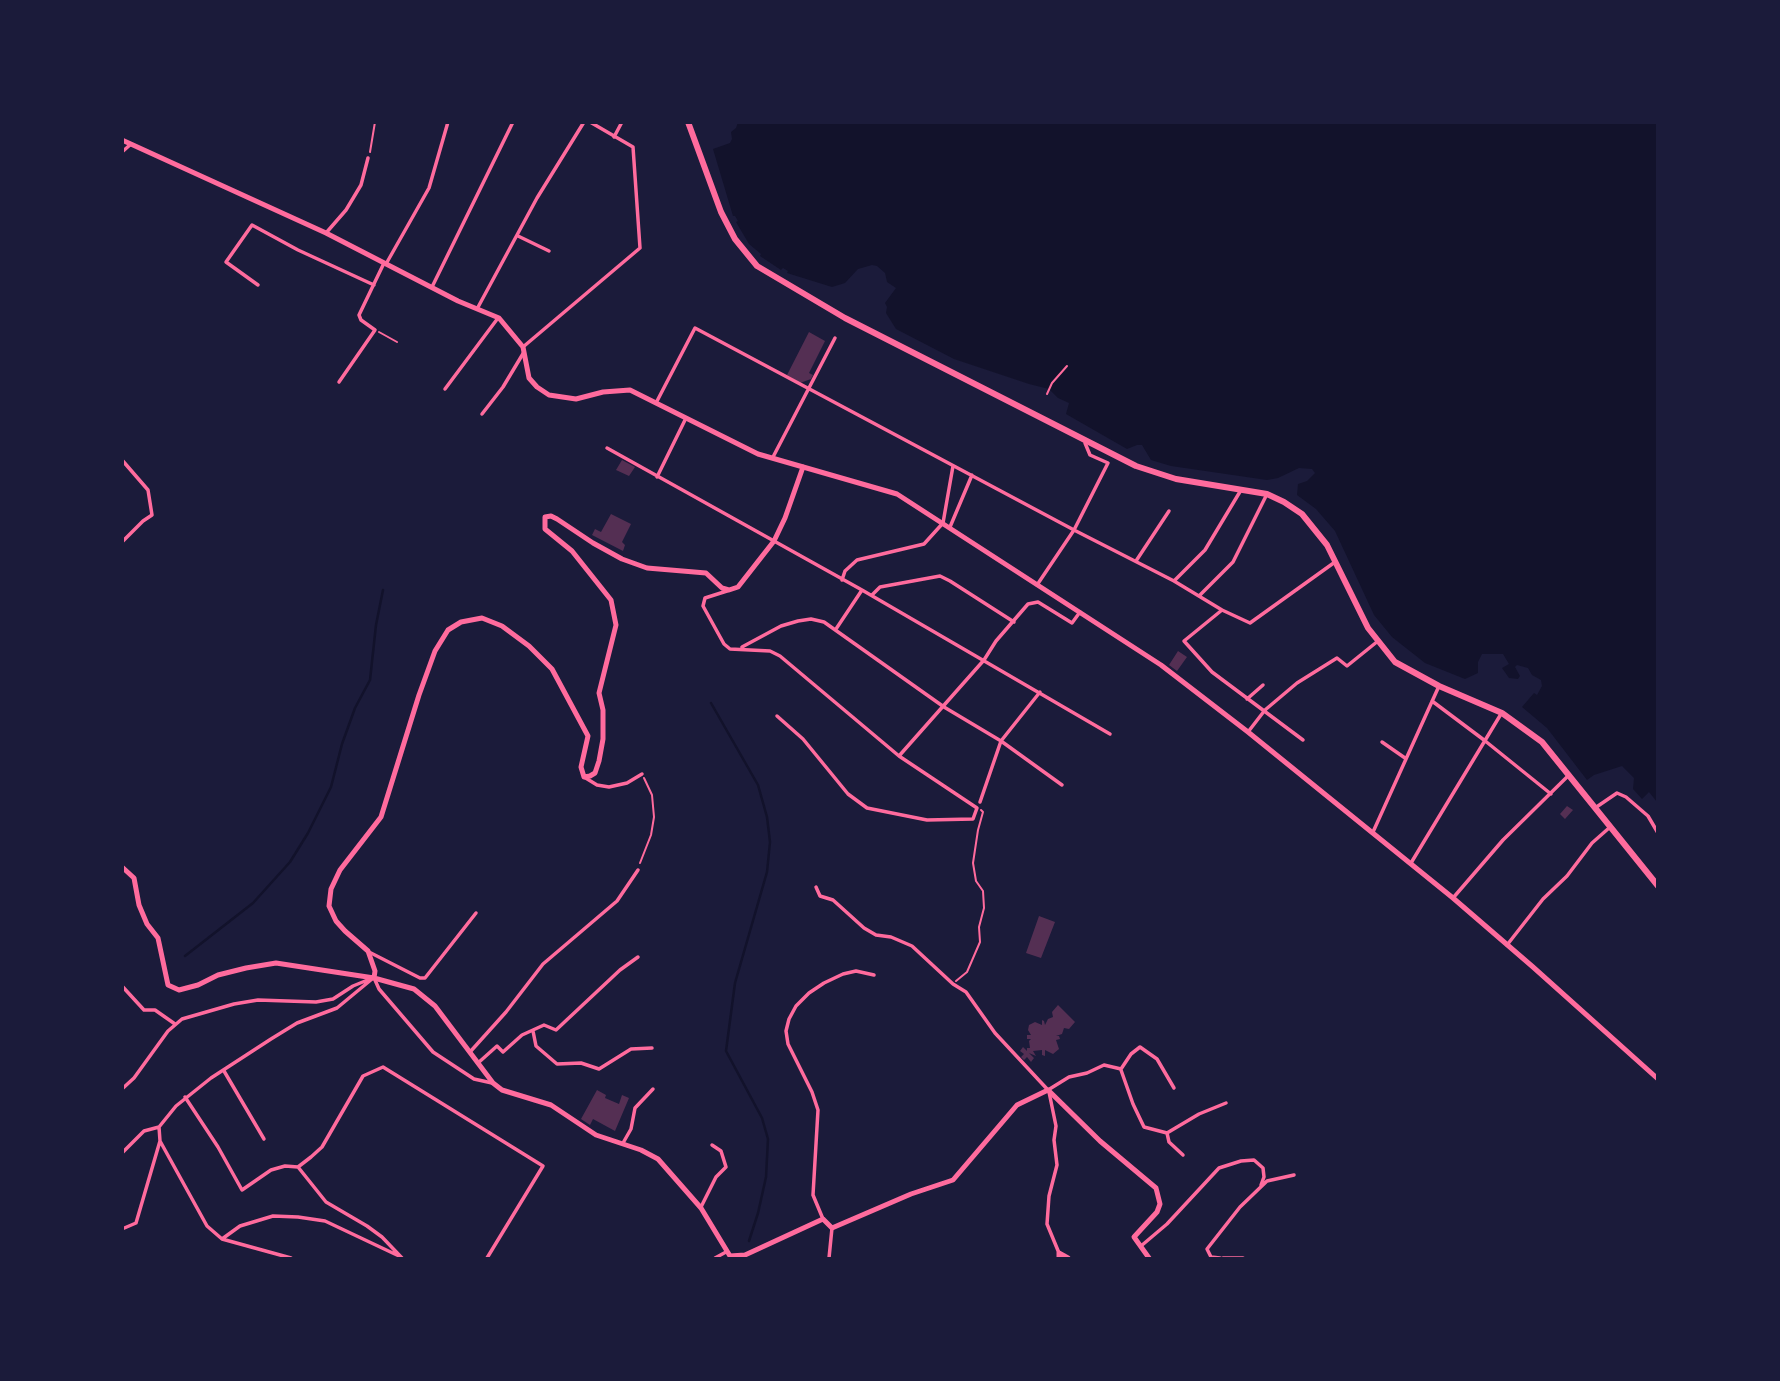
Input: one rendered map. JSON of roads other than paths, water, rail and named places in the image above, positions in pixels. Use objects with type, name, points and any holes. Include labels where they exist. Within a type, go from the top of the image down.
[{"type":"main road","points":[[688,122],[721,212],[735,239],[757,266],[845,318],[1136,466],[1160,475],[1267,495],[1302,514],[1321,537],[1368,628],[1395,662],[1439,686],[1502,713],[1542,742],[1657,886]]},
{"type":"street","points":[[339,382],[375,330],[359,317],[385,263],[429,188],[448,122]]},
{"type":"street","points":[[432,287],[513,122]]},
{"type":"street","points":[[477,309],[537,198],[584,122]]},
{"type":"street","points":[[482,414],[503,387],[524,349],[640,248],[633,147],[590,122]]},
{"type":"street","points":[[614,137],[622,122]]},
{"type":"street","points":[[122,140],[326,233],[499,318],[524,349],[529,378],[542,392],[576,399],[603,392],[630,390],[772,459],[897,494],[1161,665],[1453,898],[1657,1079]]},
{"type":"street","points":[[122,152],[131,144]]},
{"type":"street","points":[[326,233],[346,210],[361,185],[368,158]]},
{"type":"street","points":[[258,285],[226,262],[252,225],[298,250],[374,285]]},
{"type":"street","points":[[518,236],[549,251]]},
{"type":"street","points":[[445,389],[499,318]]},
{"type":"street","points":[[656,402],[695,328],[1250,623],[1335,562]]},
{"type":"street","points":[[772,459],[835,338]]},
{"type":"street","points":[[657,477],[686,418]]},
{"type":"street","points":[[1037,585],[1074,530],[1108,463],[1090,455],[1083,437]]},
{"type":"street","points":[[607,448],[862,590],[1110,734]]},
{"type":"street","points":[[122,460],[148,490],[152,515],[122,542]]},
{"type":"street","points":[[946,525],[953,466]]},
{"type":"street","points":[[777,716],[803,739],[848,793],[867,808],[908,818],[973,819],[977,808],[899,756],[780,656],[770,651],[730,649],[724,644],[703,606],[705,598],[738,587],[774,541],[803,467]]},
{"type":"street","points":[[842,580],[845,571],[857,560],[924,544],[946,525],[972,475]]},
{"type":"street","points":[[1174,581],[1205,550],[1242,489]]},
{"type":"street","points":[[1200,595],[1233,562],[1267,495]]},
{"type":"street","points":[[1136,562],[1170,511]]},
{"type":"street","points":[[584,777],[595,773],[600,761],[603,719],[599,693],[616,625],[611,600],[572,551],[545,529],[545,517],[557,519],[622,559],[648,568],[706,573],[729,590]]},
{"type":"street","points":[[871,596],[880,587],[940,576],[1014,622]]},
{"type":"street","points":[[836,629],[862,590]]},
{"type":"street","points":[[899,756],[984,660],[996,641],[1028,604],[1038,602],[1072,623],[1080,612]]},
{"type":"street","points":[[1222,610],[1184,641],[1212,672],[1303,740]]},
{"type":"street","points":[[476,913],[425,978],[420,978],[368,951],[345,932],[329,906],[331,889],[340,870],[381,817],[419,695],[435,651],[448,630],[461,622],[482,618],[502,625],[552,669],[588,736],[581,767],[584,777],[597,785],[609,787],[627,783],[642,774]]},
{"type":"street","points":[[740,648],[781,626],[811,619],[824,622],[944,707],[1001,741],[1062,785]]},
{"type":"street","points":[[1248,732],[1265,710],[1297,683],[1337,658],[1347,666],[1378,640]]},
{"type":"street","points":[[1247,699],[1263,685]]},
{"type":"street","points":[[1373,832],[1439,686]]},
{"type":"street","points":[[980,802],[1001,741],[1040,692]]},
{"type":"street","points":[[1432,701],[1551,794]]},
{"type":"street","points":[[1410,863],[1502,713]]},
{"type":"street","points":[[1382,742],[1405,758]]},
{"type":"street","points":[[1453,898],[1503,840],[1569,775]]},
{"type":"street","points":[[1595,808],[1617,793],[1626,797],[1648,816],[1657,833]]},
{"type":"street","points":[[1507,945],[1592,843],[1611,827]]},
{"type":"street","points":[[122,867],[134,878],[139,905],[158,938],[168,985],[179,990],[198,985],[218,975],[276,963],[401,984],[422,995],[435,1006],[493,1083]]},
{"type":"street","points":[[470,1052],[506,1012],[543,964],[617,901],[638,870]]},
{"type":"street","points":[[816,887],[820,896],[833,900],[864,928],[876,935],[891,937],[912,946],[953,984],[966,992],[995,1034],[1048,1090],[1100,1142],[1156,1188],[1160,1204],[1157,1212],[1134,1237],[1149,1258]]},
{"type":"street","points":[[368,951],[379,989],[433,1052],[474,1079],[493,1083],[515,1096],[551,1105],[596,1135],[623,1143],[658,1159],[701,1208],[726,1252],[735,1257],[745,1255],[822,1219]]},
{"type":"street","points":[[478,1063],[497,1045],[503,1052],[522,1035],[544,1026],[556,1030],[620,970],[638,957]]},
{"type":"street","points":[[832,1228],[822,1219],[813,1195],[818,1110],[788,1044],[786,1031],[796,1006],[817,988],[843,974],[856,971],[874,975]]},
{"type":"street","points":[[122,1089],[134,1078],[175,1024],[206,1011],[234,1004],[280,1000],[316,1002],[333,999],[374,978]]},
{"type":"street","points":[[122,1153],[144,1131],[159,1127],[185,1097],[297,1023],[337,1008],[374,978]]},
{"type":"street","points":[[122,986],[144,1010],[155,1010],[175,1024]]},
{"type":"street","points":[[532,1031],[536,1046],[557,1064],[581,1063],[598,1069],[631,1049],[652,1048]]},
{"type":"street","points":[[1121,1069],[1131,1054],[1140,1047],[1157,1059],[1174,1088]]},
{"type":"street","points":[[832,1228],[953,1180],[1017,1105],[1069,1077],[1104,1065],[1121,1069]]},
{"type":"street","points":[[185,1097],[242,1190],[271,1170],[285,1166],[298,1167],[322,1147],[363,1076],[383,1066],[543,1166],[487,1258]]},
{"type":"street","points":[[1121,1069],[1144,1127],[1167,1133],[1199,1114],[1226,1103]]},
{"type":"street","points":[[224,1071],[264,1139]]},
{"type":"street","points":[[623,1143],[631,1129],[635,1108],[653,1088]]},
{"type":"street","points":[[1048,1090],[1056,1126],[1054,1140],[1057,1165],[1049,1196],[1047,1223],[1059,1256],[1068,1258]]},
{"type":"street","points":[[122,1229],[136,1223],[160,1141],[159,1127]]},
{"type":"street","points":[[1167,1133],[1169,1142],[1183,1155]]},
{"type":"street","points":[[160,1141],[207,1226],[222,1239],[291,1258]]},
{"type":"street","points":[[701,1208],[716,1177],[726,1167],[720,1151],[712,1145]]},
{"type":"street","points":[[1140,1247],[1167,1224],[1219,1168],[1254,1160],[1263,1168],[1261,1185]]},
{"type":"street","points":[[298,1167],[326,1202],[368,1226],[401,1257]]},
{"type":"street","points":[[1243,1258],[1212,1257],[1208,1253],[1209,1245],[1261,1185],[1294,1175]]},
{"type":"street","points":[[222,1239],[240,1226],[274,1216],[298,1217],[325,1221],[401,1257]]},
{"type":"street","points":[[829,1258],[832,1228]]},
{"type":"street","points":[[715,1258],[726,1252]]},
{"type":"waterway","points":[[185,956],[253,903],[290,862],[308,833],[331,787],[355,708],[370,680],[383,590]]},
{"type":"waterway","points":[[711,703],[758,785],[767,817],[770,842],[767,872],[735,983],[726,1051],[762,1118],[768,1139],[766,1177],[749,1241]]}]
